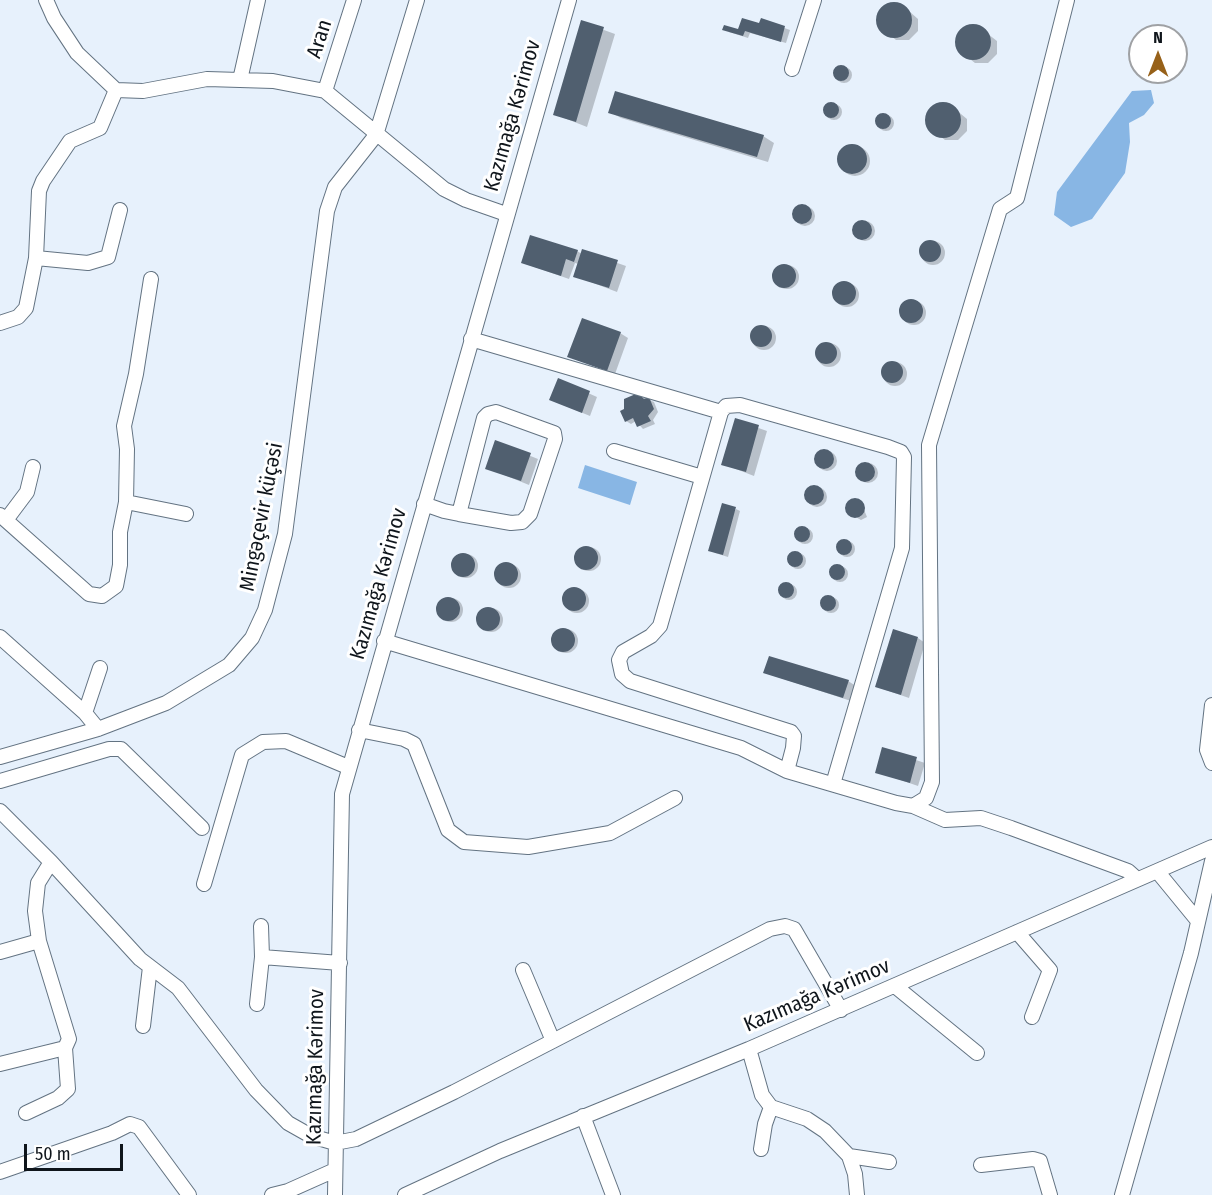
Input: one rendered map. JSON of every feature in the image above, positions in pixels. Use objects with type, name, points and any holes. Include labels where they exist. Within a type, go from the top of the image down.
[{"type":"street","points":[[46,0],[54,18],[77,53],[116,90],[143,91],[207,79],[273,81],[325,92],[444,189],[466,200],[506,214]]},
{"type":"street","points":[[240,80],[258,0]]},
{"type":"street","name":"Aran","points":[[325,92],[354,0]]},
{"type":"street","points":[[376,135],[417,0]]},
{"type":"street","name":"Kazımağa Kərimov","points":[[334,1195],[342,794],[569,0]]},
{"type":"street","points":[[792,69],[814,0]]},
{"type":"street","points":[[913,807],[926,798],[932,782],[929,445],[1000,208],[1017,198],[1067,0]]},
{"type":"street","points":[[0,323],[18,317],[26,308],[36,258],[39,191],[43,181],[74,137],[94,133],[100,128],[116,90]]},
{"type":"street","name":"Mingəçevir küçəsi","points":[[0,757],[98,729],[166,704],[229,665],[252,638],[265,610],[285,534],[294,483],[327,211],[335,187],[376,135]]},
{"type":"street","points":[[36,258],[88,263],[108,257],[120,210]]},
{"type":"street","points":[[33,467],[27,492],[3,517],[36,544],[77,586],[89,594],[102,596],[116,586],[120,565],[120,532],[126,502],[127,449],[124,426],[136,374],[151,279]]},
{"type":"street","points":[[471,339],[721,412]]},
{"type":"street","points":[[787,771],[793,748],[794,736],[791,732],[630,681],[622,674],[620,656],[651,636],[660,626],[721,412],[726,406],[740,405],[888,447],[901,452],[904,457],[900,557],[833,784]]},
{"type":"street","points":[[424,504],[459,514],[511,523],[522,522],[530,514],[555,440],[554,433],[496,412],[488,414],[484,418],[459,514]]},
{"type":"street","points":[[614,451],[702,477]]},
{"type":"street","points":[[126,502],[186,514]]},
{"type":"street","points":[[0,637],[85,713],[98,729]]},
{"type":"street","points":[[384,641],[741,748],[787,771],[913,807],[945,820],[981,818],[1122,868],[1137,879]]},
{"type":"street","points":[[85,713],[100,668]]},
{"type":"street","points":[[1212,705],[1207,750],[1212,762]]},
{"type":"street","points":[[359,730],[404,738],[414,744],[448,830],[464,842],[528,847],[610,833],[675,798]]},
{"type":"street","points":[[204,884],[242,755],[263,742],[286,741],[348,767]]},
{"type":"street","points":[[0,782],[109,749],[121,749],[202,828]]},
{"type":"street","points":[[0,811],[51,862],[112,932],[150,967],[178,988],[256,1090],[288,1123],[311,1136],[335,1143],[356,1139],[770,930],[785,926],[794,929],[841,1010]]},
{"type":"street","name":"Kazımağa Kərimov","points":[[405,1195],[500,1150],[841,1010],[1212,847]]},
{"type":"street","points":[[1122,1195],[1191,953],[1212,861]]},
{"type":"street","points":[[26,1113],[58,1098],[68,1089],[65,1048],[69,1039],[39,941],[35,896],[38,883],[51,862]]},
{"type":"street","points":[[1156,871],[1198,921]]},
{"type":"street","points":[[257,1004],[262,957],[261,926]]},
{"type":"street","points":[[1017,932],[1050,970],[1032,1017]]},
{"type":"street","points":[[0,952],[39,941]]},
{"type":"street","points":[[262,957],[340,963]]},
{"type":"street","points":[[143,1026],[150,967]]},
{"type":"street","points":[[523,970],[553,1041]]},
{"type":"street","points":[[895,986],[977,1053]]},
{"type":"street","points":[[0,1064],[65,1048]]},
{"type":"street","points":[[749,1049],[762,1095],[771,1107],[816,1125],[849,1156],[855,1174],[857,1195]]},
{"type":"street","points":[[761,1149],[765,1124],[771,1107]]},
{"type":"street","points":[[583,1116],[613,1195]]},
{"type":"street","points":[[0,1172],[112,1133],[130,1124],[139,1127],[189,1195]]},
{"type":"street","points":[[849,1156],[889,1162]]},
{"type":"street","points":[[981,1165],[1033,1159],[1040,1161],[1050,1195]]},
{"type":"street","points":[[272,1195],[288,1191],[335,1170]]},
{"type":"water","points":[[1151,90],[1154,103],[1144,115],[1129,123],[1130,142],[1125,173],[1092,219],[1071,227],[1054,215],[1057,192],[1132,91]]},
{"type":"water","points":[[585,465],[637,482],[630,505],[578,488]]},
{"type":"building","points":[[894,2],[907,7],[912,20],[907,33],[894,38],[881,33],[876,20],[881,7]]},
{"type":"building","points":[[742,18],[759,23],[761,18],[785,26],[781,42],[745,31],[743,36],[722,30],[724,25],[738,29]]},
{"type":"building","points":[[581,20],[604,27],[576,122],[553,115]]},
{"type":"building","points":[[973,24],[986,29],[991,42],[986,55],[973,60],[960,55],[955,42],[960,29]]},
{"type":"building","points":[[841,65],[847,67],[849,73],[847,79],[841,81],[835,79],[833,73],[835,67]]},
{"type":"building","points":[[615,91],[764,135],[757,157],[608,113]]},
{"type":"building","points":[[831,102],[837,104],[839,110],[837,116],[831,118],[825,116],[823,110],[825,104]]},
{"type":"building","points":[[943,102],[956,107],[961,120],[956,133],[943,138],[930,133],[925,120],[930,107]]},
{"type":"building","points":[[883,113],[889,115],[891,121],[889,127],[883,129],[877,127],[875,121],[877,115]]},
{"type":"building","points":[[852,144],[862,149],[867,159],[862,169],[852,174],[842,169],[837,159],[842,149]]},
{"type":"building","points":[[802,204],[809,207],[812,214],[809,221],[802,224],[795,221],[792,214],[795,207]]},
{"type":"building","points":[[862,220],[869,223],[872,230],[869,237],[862,240],[855,237],[852,230],[855,223]]},
{"type":"building","points":[[530,235],[578,250],[574,262],[566,259],[561,276],[521,263]]},
{"type":"building","points":[[926,240],[934,240],[941,247],[941,255],[934,262],[926,262],[919,255],[919,247]]},
{"type":"building","points":[[582,249],[618,260],[609,288],[573,277]]},
{"type":"building","points":[[784,264],[792,268],[796,276],[792,284],[784,288],[776,284],[772,276],[776,268]]},
{"type":"building","points":[[844,281],[852,285],[856,293],[852,301],[844,305],[836,301],[832,293],[836,285]]},
{"type":"building","points":[[911,299],[919,303],[923,311],[919,319],[911,323],[903,319],[899,311],[903,303]]},
{"type":"building","points":[[582,318],[621,332],[607,371],[567,357]]},
{"type":"building","points":[[757,325],[765,325],[772,332],[772,340],[765,347],[757,347],[750,340],[750,332]]},
{"type":"building","points":[[822,342],[830,342],[837,349],[837,357],[830,364],[822,364],[815,357],[815,349]]},
{"type":"building","points":[[888,361],[896,361],[903,368],[903,376],[896,383],[888,383],[881,376],[881,368]]},
{"type":"building","points":[[558,378],[590,391],[582,413],[549,400]]},
{"type":"building","points":[[638,393],[644,399],[649,397],[654,409],[648,416],[651,421],[637,427],[633,418],[625,422],[620,411],[624,409],[624,399]]},
{"type":"building","points":[[735,418],[759,425],[746,472],[721,465]]},
{"type":"building","points":[[495,440],[531,453],[521,481],[485,469]]},
{"type":"building","points":[[824,449],[831,452],[834,459],[831,466],[824,469],[817,466],[814,459],[817,452]]},
{"type":"building","points":[[865,462],[872,465],[875,472],[872,479],[865,482],[858,479],[855,472],[858,465]]},
{"type":"building","points":[[814,485],[821,488],[824,495],[821,502],[814,505],[807,502],[804,495],[807,488]]},
{"type":"building","points":[[855,498],[862,501],[865,508],[862,515],[855,518],[848,515],[845,508],[848,501]]},
{"type":"building","points":[[722,503],[736,507],[723,555],[708,551]]},
{"type":"building","points":[[799,526],[805,526],[810,534],[808,540],[799,542],[794,537],[794,531]]},
{"type":"building","points":[[841,539],[847,539],[852,547],[850,553],[841,555],[836,550],[836,544]]},
{"type":"building","points":[[586,546],[594,550],[598,558],[594,566],[586,570],[578,566],[574,558],[578,550]]},
{"type":"building","points":[[792,551],[798,551],[803,559],[801,565],[792,567],[787,562],[787,556]]},
{"type":"building","points":[[463,553],[471,557],[475,565],[471,573],[463,577],[455,573],[451,565],[455,557]]},
{"type":"building","points":[[506,562],[514,566],[518,574],[514,582],[506,586],[498,582],[494,574],[498,566]]},
{"type":"building","points":[[834,564],[840,564],[845,572],[843,578],[834,580],[829,575],[829,569]]},
{"type":"building","points":[[783,582],[789,582],[794,590],[792,596],[783,598],[778,593],[778,587]]},
{"type":"building","points":[[574,587],[582,591],[586,599],[582,607],[574,611],[566,607],[562,599],[566,591]]},
{"type":"building","points":[[825,595],[831,595],[836,603],[834,609],[825,611],[820,606],[820,600]]},
{"type":"building","points":[[448,597],[456,601],[460,609],[456,617],[448,621],[440,617],[436,609],[440,601]]},
{"type":"building","points":[[488,607],[496,611],[500,619],[496,627],[488,631],[480,627],[476,619],[480,611]]},
{"type":"building","points":[[563,628],[571,632],[575,640],[571,648],[563,652],[555,648],[551,640],[555,632]]},
{"type":"building","points":[[893,629],[918,637],[901,695],[875,687]]},
{"type":"building","points":[[769,656],[849,680],[843,698],[763,673]]},
{"type":"building","points":[[882,747],[917,757],[910,783],[875,773]]}]
